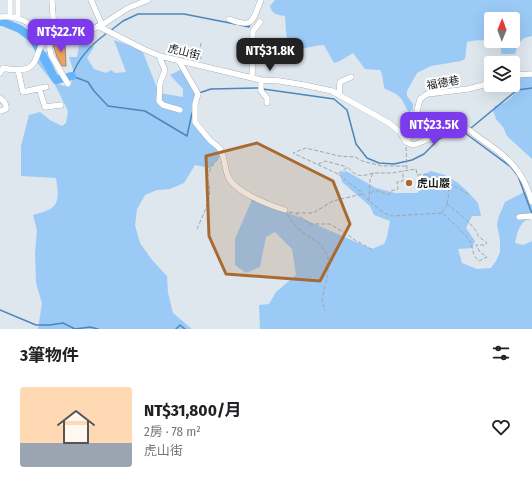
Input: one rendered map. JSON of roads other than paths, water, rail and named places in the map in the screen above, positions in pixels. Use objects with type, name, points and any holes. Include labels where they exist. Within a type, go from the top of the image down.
[{"type":"street","points":[[10,0],[10,16]]},
{"type":"street","points":[[18,0],[18,17]]},
{"type":"street","points":[[0,73],[3,68],[18,70],[33,65],[42,45],[48,40],[53,31],[52,0]]},
{"type":"street","points":[[91,0],[101,27]]},
{"type":"street","points":[[48,40],[60,40],[74,37],[101,27],[128,8],[148,0]]},
{"type":"street","points":[[229,19],[241,24],[250,22],[253,19],[261,0]]},
{"type":"street","points":[[0,16],[18,17],[42,34],[48,40],[51,55],[68,84]]},
{"type":"street","points":[[252,78],[253,31],[260,22]]},
{"type":"street","name":"虎山街","points":[[101,27],[110,33],[160,56],[260,80],[280,81],[332,91],[389,123],[400,132],[406,142]]},
{"type":"street","points":[[160,56],[160,61],[165,70],[160,83],[159,101],[163,105],[180,110]]},
{"type":"street","points":[[179,60],[198,94],[195,104],[195,122],[221,151],[228,176],[236,187],[252,196],[285,210]]},
{"type":"street","points":[[18,70],[23,92],[46,87]]},
{"type":"street","points":[[520,75],[532,74]]},
{"type":"street","points":[[339,95],[340,82],[351,77]]},
{"type":"street","points":[[260,80],[261,91],[267,98],[267,103]]},
{"type":"street","points":[[436,93],[438,89],[437,80]]},
{"type":"street","name":"福德巷","points":[[406,142],[415,127],[420,99],[427,94],[468,89],[484,85]]},
{"type":"street","points":[[39,88],[45,107],[61,105]]},
{"type":"street","points":[[0,98],[5,102],[6,106],[6,109],[1,111]]},
{"type":"street","points":[[406,142],[413,145],[456,128],[468,130],[494,148],[517,169],[529,190],[532,202]]},
{"type":"street","points":[[519,217],[532,216]]},
{"type":"waterway","points":[[110,31],[123,21],[138,14],[184,14],[235,24]]},
{"type":"waterway","points":[[0,22],[20,29],[33,39],[56,80],[72,76]]},
{"type":"waterway","points":[[240,25],[249,27],[250,24]]},
{"type":"waterway","points":[[107,33],[86,52],[78,63],[72,76],[88,82],[108,106],[145,111],[187,136],[192,113]]},
{"type":"waterway","points":[[199,93],[211,89],[259,88]]},
{"type":"waterway","points":[[471,128],[517,90],[532,88]]},
{"type":"waterway","points":[[263,89],[334,99],[347,110],[356,144],[367,158],[379,163],[394,164],[412,160],[424,154],[439,139],[451,133]]},
{"type":"waterway","points":[[454,131],[465,133],[468,130]]},
{"type":"waterway","points":[[465,133],[511,167],[518,176],[532,214]]},
{"type":"waterway","points":[[0,310],[36,325],[63,323],[75,329]]},
{"type":"waterway","points":[[176,329],[180,325],[185,329]]},
{"type":"waterway","points":[[75,329],[90,327],[98,329]]},
{"type":"place","name":"虎山巖","points":[[409,183]]}]
